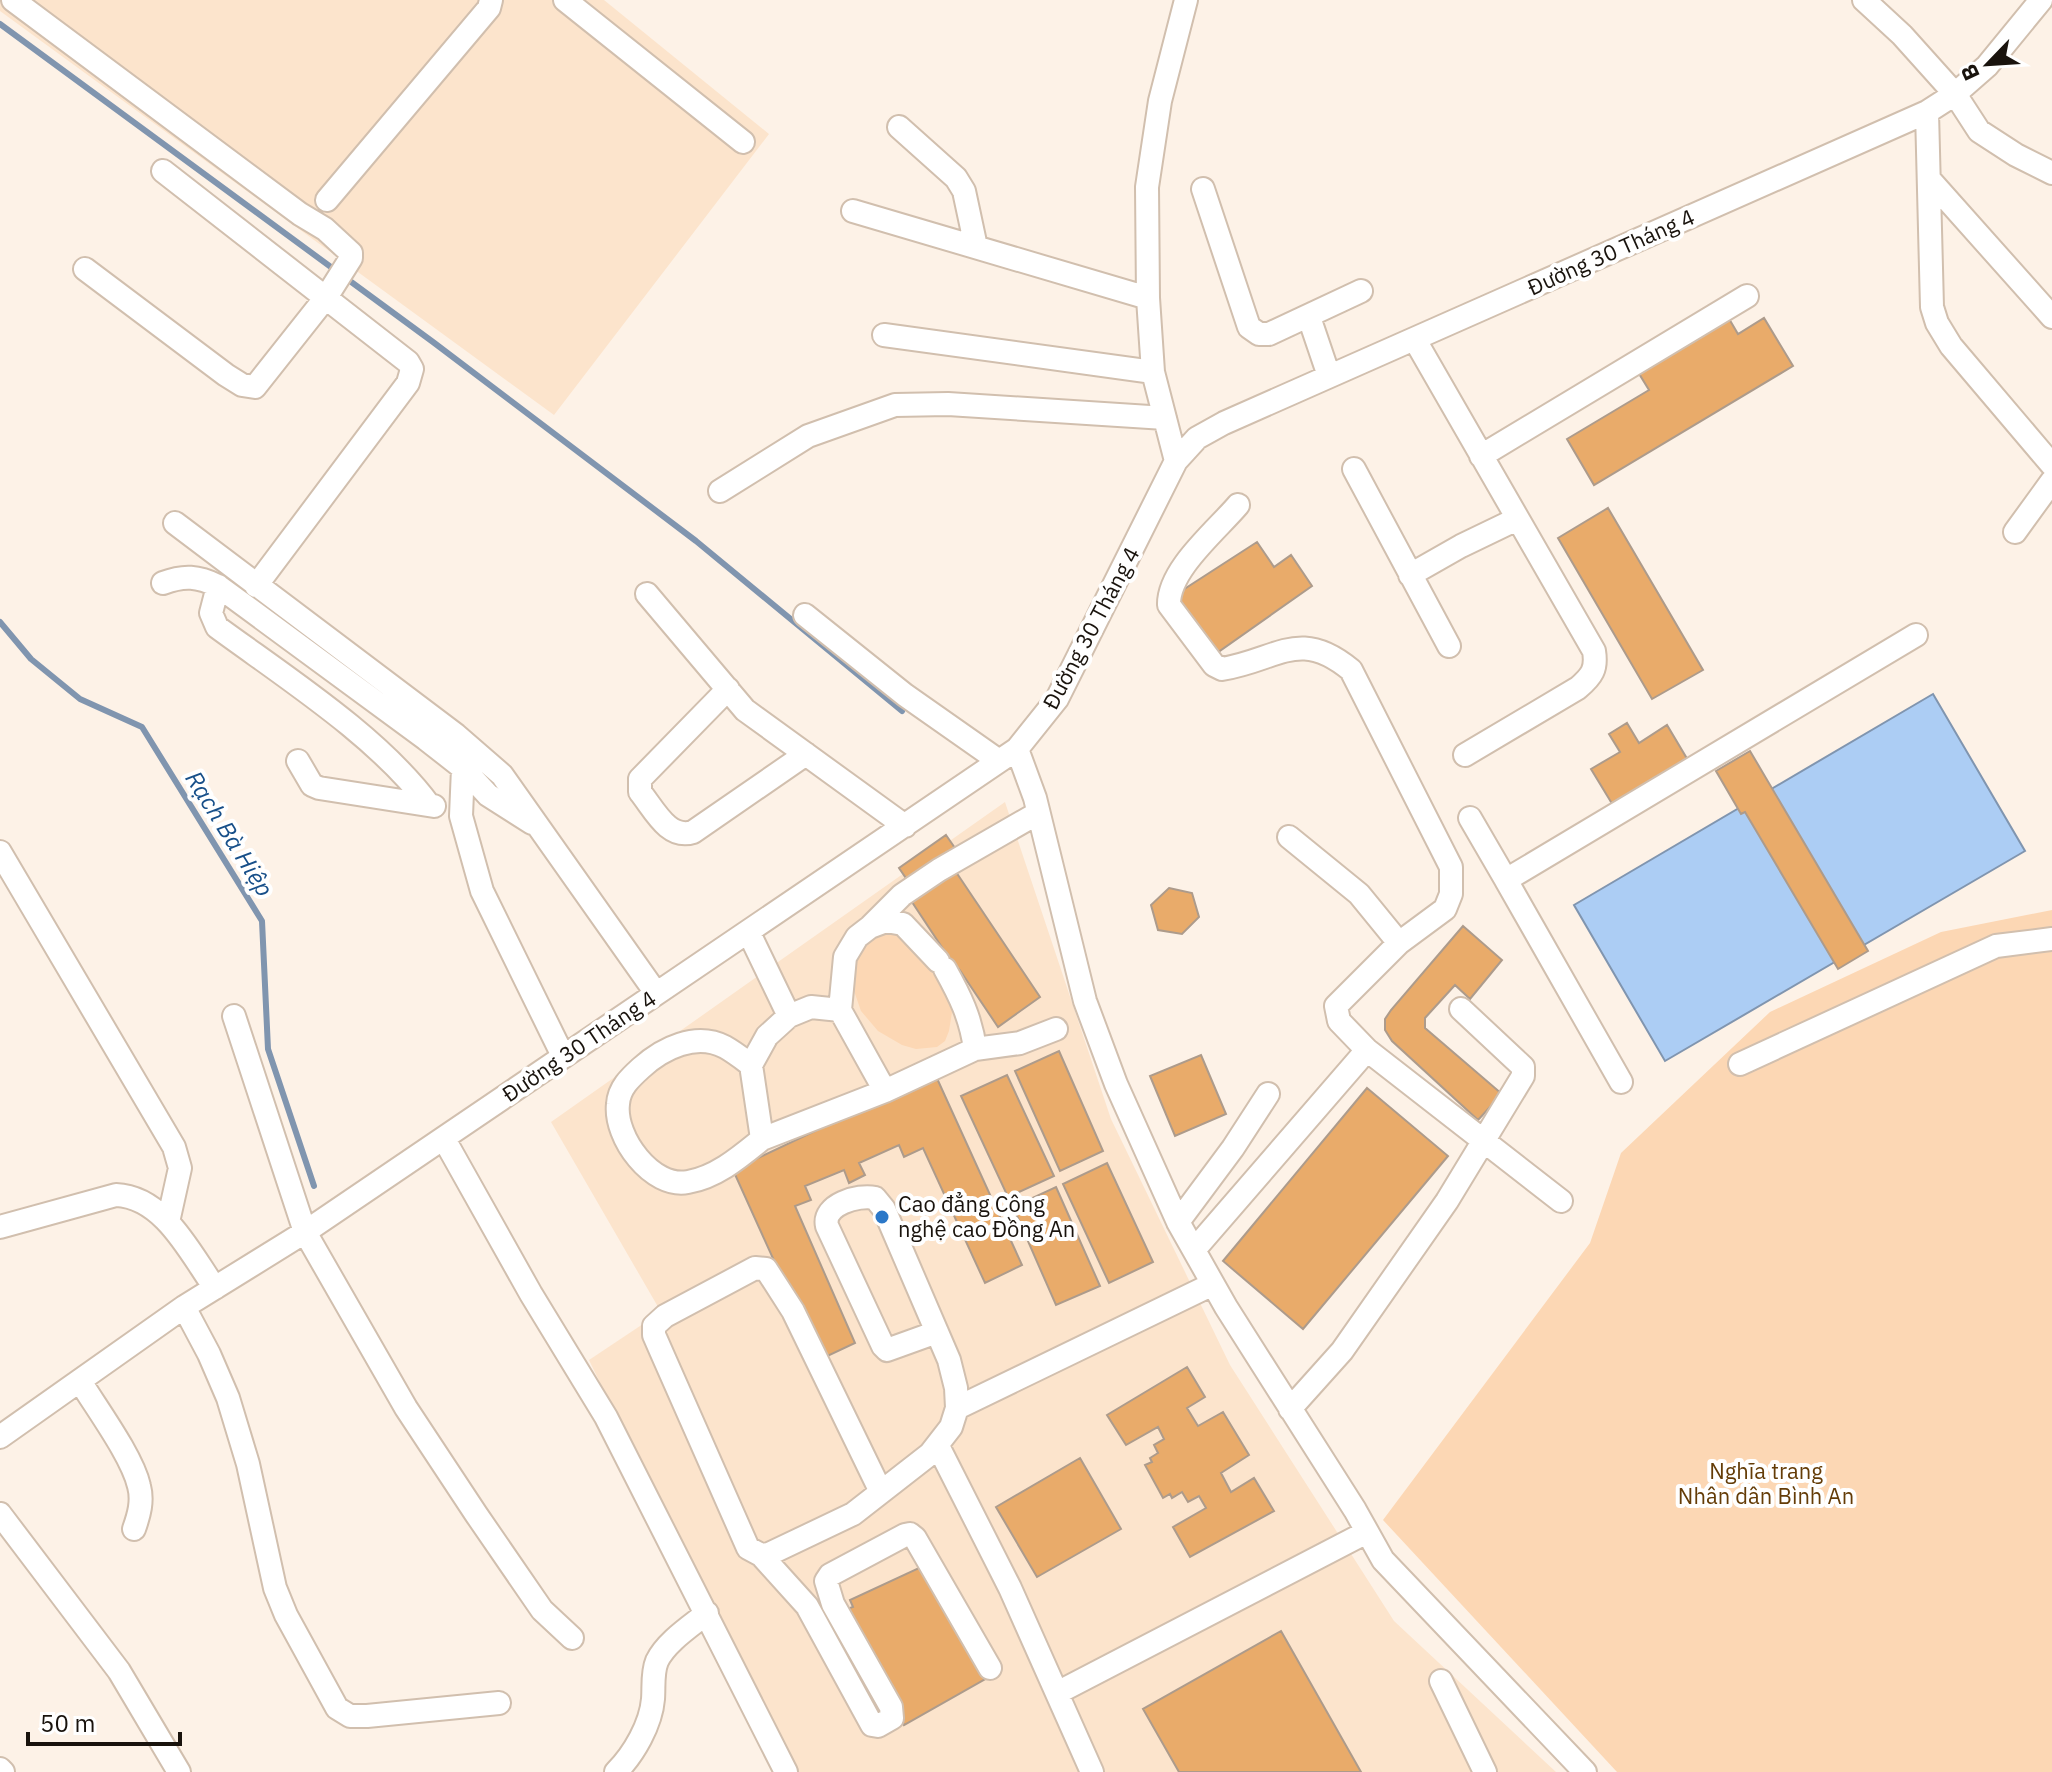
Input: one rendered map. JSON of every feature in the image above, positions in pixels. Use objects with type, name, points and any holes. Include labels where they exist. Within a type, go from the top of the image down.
[{"type":"street","points":[[13,0],[300,214],[325,229],[351,253],[330,291],[255,387],[242,385],[85,269]]},
{"type":"street","points":[[327,200],[489,8],[491,0]]},
{"type":"street","points":[[565,0],[743,142]]},
{"type":"street","points":[[1176,461],[1153,372],[1148,298],[1147,187],[1160,101],[1186,0]]},
{"type":"street","points":[[1864,0],[1902,35],[1955,94],[1979,131],[2052,173]]},
{"type":"street","name":"Đường 30 Tháng 4","points":[[0,1437],[184,1307],[305,1232],[444,1139],[1008,755],[1057,699],[1176,461],[1197,438],[1329,376],[1927,112],[1955,94],[1987,66],[2041,0]]},
{"type":"street","points":[[1927,112],[1932,307],[1937,323],[1951,346],[2052,465]]},
{"type":"street","points":[[899,127],[944,165],[964,191],[976,247]]},
{"type":"street","points":[[163,171],[330,291],[408,362],[411,376],[256,586]]},
{"type":"street","points":[[1929,179],[2052,317]]},
{"type":"street","points":[[1203,189],[1249,327],[1259,334],[1269,334],[1361,291]]},
{"type":"street","points":[[853,211],[1148,298]]},
{"type":"street","points":[[1481,456],[1747,296]]},
{"type":"street","points":[[1309,317],[1329,376]]},
{"type":"street","points":[[884,335],[1153,372]]},
{"type":"street","points":[[1415,340],[1594,651],[1597,664],[1591,677],[1578,688],[1465,755]]},
{"type":"street","points":[[720,491],[808,436],[895,405],[948,404],[1165,418]]},
{"type":"street","points":[[1354,469],[1449,646]]},
{"type":"street","points":[[2015,532],[2052,481]]},
{"type":"street","points":[[1238,505],[1178,574],[1169,593],[1169,605],[1214,665],[1222,669],[1301,647],[1318,649],[1351,670],[1451,867],[1451,894],[1445,909],[1399,943],[1336,1006],[1339,1021],[1367,1050],[1561,1201]]},
{"type":"street","points":[[1410,575],[1517,519]]},
{"type":"street","points":[[175,523],[456,735],[502,775],[656,993]]},
{"type":"street","points":[[163,583],[189,576],[218,586],[463,768],[488,795],[540,828]]},
{"type":"street","points":[[218,586],[211,613],[217,627],[359,733],[413,784],[429,805]]},
{"type":"street","points":[[647,594],[745,710],[905,826]]},
{"type":"street","points":[[805,615],[905,695],[1008,755],[1038,813],[1085,1001],[1116,1084],[1178,1222],[1213,1284],[1383,1560],[1585,1772]]},
{"type":"street","points":[[1506,880],[1916,635]]},
{"type":"street","points":[[728,689],[640,779],[640,792],[673,832],[683,835],[693,832],[806,754]]},
{"type":"street","points":[[298,761],[312,785],[319,788],[429,805],[461,816]]},
{"type":"street","points":[[463,768],[461,816],[482,891],[563,1056]]},
{"type":"street","points":[[885,1091],[840,1010],[845,957],[857,937],[902,895],[1038,813]]},
{"type":"street","points":[[1470,818],[1621,1082]]},
{"type":"street","points":[[1289,837],[1359,894],[1399,943]]},
{"type":"street","points":[[0,852],[174,1147],[180,1168],[168,1222]]},
{"type":"street","points":[[870,927],[886,921],[903,924],[941,965],[965,1004],[975,1049]]},
{"type":"street","points":[[749,933],[789,1016]]},
{"type":"street","points":[[1740,1064],[1996,946],[2052,939]]},
{"type":"street","points":[[762,1139],[751,1065],[767,1036],[789,1016],[811,1007],[840,1010]]},
{"type":"street","points":[[1290,1409],[1342,1351],[1447,1201],[1525,1071],[1461,1009]]},
{"type":"street","points":[[234,1016],[305,1232],[406,1408],[542,1610],[572,1638]]},
{"type":"street","points":[[751,1065],[723,1046],[699,1042],[670,1047],[626,1082],[618,1103],[621,1132],[636,1156],[659,1176],[686,1183],[721,1170],[762,1139],[885,1091],[975,1049],[1020,1043],[1056,1029]]},
{"type":"street","points":[[1194,1250],[1367,1050]]},
{"type":"street","points":[[1178,1222],[1233,1148],[1268,1094]]},
{"type":"street","points":[[444,1139],[531,1294],[606,1417],[786,1772]]},
{"type":"street","points":[[2,1221],[116,1195],[132,1195],[145,1201],[168,1222],[215,1288]]},
{"type":"street","points":[[761,1555],[853,1514],[938,1446],[951,1427],[957,1408],[949,1360],[937,1332],[884,1209],[875,1198],[855,1198],[828,1211],[825,1218],[827,1226],[883,1346],[887,1350],[896,1349],[937,1332]]},
{"type":"street","points":[[881,1492],[793,1311],[766,1269],[755,1268],[665,1316],[654,1326],[654,1335],[748,1548],[761,1555],[807,1606],[872,1725],[878,1726],[892,1718],[891,1707],[833,1604],[826,1581],[830,1575],[905,1535],[915,1538],[990,1668]]},
{"type":"street","points":[[957,1408],[1213,1284]]},
{"type":"street","points":[[184,1307],[228,1398],[248,1464],[275,1588],[286,1615],[337,1708],[350,1716],[367,1716],[499,1703]]},
{"type":"street","points":[[80,1381],[139,1485],[140,1515],[134,1529]]},
{"type":"street","points":[[938,1446],[1010,1588],[1092,1772]]},
{"type":"street","points":[[0,1514],[119,1671],[179,1772]]},
{"type":"street","points":[[1057,1693],[1367,1532]]},
{"type":"street","points":[[616,1772],[646,1725],[653,1703],[657,1660],[667,1647],[707,1613]]},
{"type":"street","points":[[1441,1681],[1485,1772]]},
{"type":"shaded area","points":[[0,0],[604,0],[769,134],[554,415],[0,11]]},
{"type":"shaded area","name":"Cao đẳng Công nghệ cao Đồng An","points":[[1005,802],[1111,1119],[1230,1365],[1394,1621],[1556,1772],[789,1772],[589,1360],[661,1312],[551,1122]]},
{"type":"green space","name":"Nghĩa trang Nhân dân Bình An","points":[[2052,910],[2052,1772],[1617,1772],[1383,1520],[1590,1243],[1621,1153],[1770,1012],[1941,932]]},
{"type":"green space","points":[[895,931],[911,939],[949,990],[952,1012],[949,1031],[945,1041],[937,1047],[916,1049],[902,1045],[878,1031],[861,1011],[852,985],[855,947],[862,938]]},
{"type":"water","points":[[1933,694],[2025,851],[1665,1061],[1574,905]]},
{"type":"building","points":[[1728,317],[1738,334],[1764,318],[1793,366],[1594,485],[1567,439],[1649,390],[1638,372]]},
{"type":"building","points":[[1608,508],[1703,670],[1652,699],[1558,538]]},
{"type":"building","points":[[1257,542],[1274,567],[1291,555],[1312,586],[1214,655],[1172,597]]},
{"type":"building","points":[[1627,723],[1639,743],[1667,725],[1689,762],[1614,807],[1591,769],[1620,752],[1609,734]]},
{"type":"building","points":[[1750,751],[1868,951],[1838,969],[1745,812],[1741,814],[1716,771]]},
{"type":"building","points":[[946,835],[957,851],[910,884],[899,868]]},
{"type":"building","points":[[954,869],[1040,997],[998,1027],[959,969],[932,965],[947,955],[910,899]]},
{"type":"building","points":[[1169,888],[1192,893],[1199,917],[1182,934],[1158,930],[1151,905]]},
{"type":"building","points":[[1463,926],[1502,960],[1470,999],[1455,985],[1425,1018],[1425,1028],[1502,1094],[1478,1120],[1392,1041],[1385,1030],[1385,1019],[1391,1010]]},
{"type":"building","points":[[1059,1051],[1103,1151],[1060,1171],[1015,1071]]},
{"type":"building","points":[[1201,1055],[1226,1114],[1175,1136],[1150,1076]]},
{"type":"building","points":[[935,1074],[1022,1265],[985,1283],[923,1148],[904,1157],[899,1145],[859,1163],[865,1175],[849,1183],[844,1170],[805,1186],[811,1200],[795,1206],[855,1343],[819,1360],[733,1170]]},
{"type":"building","points":[[1007,1075],[1054,1176],[1008,1197],[961,1096]]},
{"type":"building","points":[[1367,1088],[1448,1156],[1303,1329],[1223,1261]]},
{"type":"building","points":[[1107,1163],[1153,1262],[1109,1283],[1063,1184]]},
{"type":"building","points":[[1056,1187],[1100,1286],[1056,1305],[1013,1207]]},
{"type":"building","points":[[1187,1367],[1205,1397],[1187,1408],[1198,1426],[1223,1412],[1249,1455],[1221,1473],[1231,1492],[1254,1478],[1274,1511],[1190,1557],[1173,1527],[1206,1508],[1199,1496],[1188,1502],[1182,1492],[1172,1498],[1170,1494],[1163,1498],[1145,1465],[1152,1462],[1150,1458],[1158,1453],[1154,1445],[1164,1439],[1158,1427],[1126,1445],[1107,1415]]},
{"type":"building","points":[[1080,1458],[1121,1529],[1037,1577],[996,1507]]},
{"type":"building","points":[[921,1567],[932,1573],[987,1678],[904,1725],[844,1610],[853,1607],[850,1600]]},
{"type":"building","points":[[1281,1631],[1361,1772],[1179,1772],[1143,1709]]},
{"type":"waterway","points":[[0,24],[433,342],[696,541],[902,711]]},
{"type":"waterway","name":"Rạch Bà Hiệp","points":[[0,622],[31,659],[80,699],[142,727],[262,921],[268,1049],[314,1186]]},
{"type":"place","name":"Cao đẳng Công nghệ cao Đồng An","points":[[882,1217]]}]
